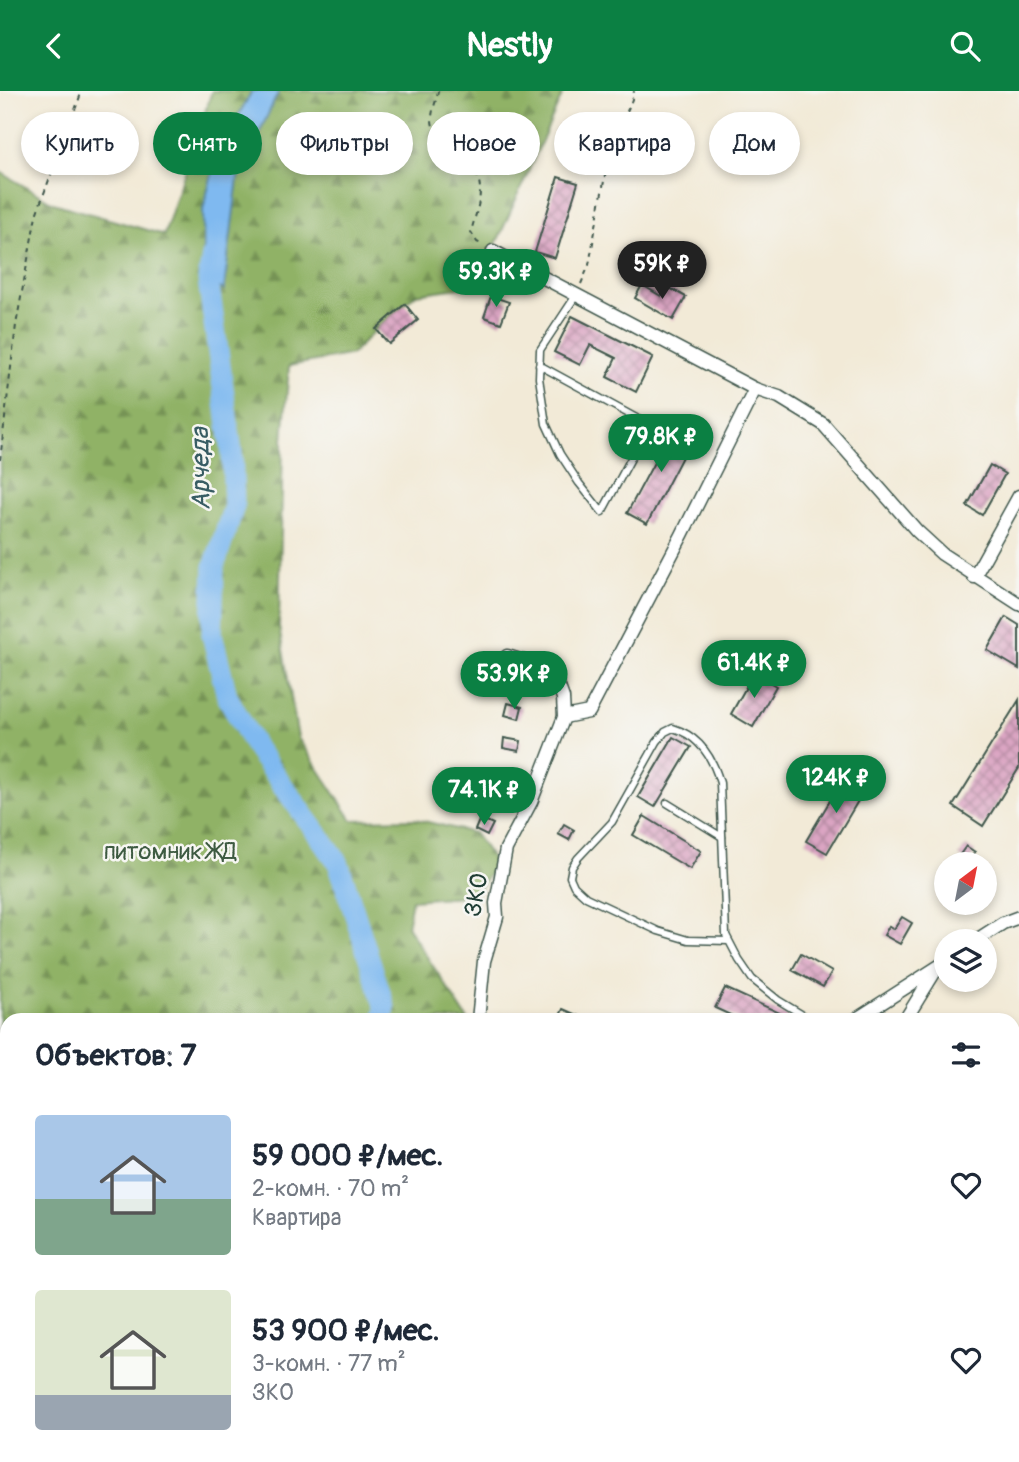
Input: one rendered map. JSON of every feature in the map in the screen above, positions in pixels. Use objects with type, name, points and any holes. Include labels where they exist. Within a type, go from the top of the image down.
[{"type":"street","points":[[493,251],[755,389],[779,397],[824,424],[917,531],[942,554],[974,577],[1019,604]]},
{"type":"street","points":[[507,656],[554,670],[563,698],[564,716],[589,712],[755,389]]},
{"type":"street","points":[[974,577],[1019,496]]},
{"type":"street","name":"ЗКО","points":[[479,1013],[484,961],[497,917],[496,903],[506,849],[531,802],[564,716]]},
{"type":"street","points":[[994,929],[1019,917]]},
{"type":"street","points":[[866,1013],[934,971]]},
{"type":"street","points":[[909,1013],[934,973]]},
{"type":"lane","points":[[540,365],[649,425],[602,512],[560,454],[546,424],[539,378],[540,350],[577,294]]},
{"type":"lane","points":[[729,941],[688,940],[657,931],[586,897],[574,886],[570,877],[578,858],[612,823],[657,742],[665,732],[673,728],[684,731],[701,745],[714,761],[720,783],[724,917],[729,941],[752,979],[799,1013]]},
{"type":"lane","points":[[667,803],[722,837]]},
{"type":"path","points":[[0,460],[16,325],[36,215],[82,91]]},
{"type":"path","points":[[438,91],[432,117],[434,128],[441,140],[477,177],[480,195],[471,232],[477,242],[493,251]]},
{"type":"path","points":[[577,294],[589,265],[611,142],[618,123],[632,102],[634,91]]},
{"type":"green space","name":"питомник ЖД","points":[[212,91],[564,91],[540,145],[540,112],[427,112],[427,175],[527,175],[493,251],[472,286],[416,294],[352,354],[289,366],[283,441],[279,627],[298,738],[352,820],[415,819],[474,833],[496,864],[475,895],[412,900],[407,926],[463,1013],[0,1013],[0,172],[53,203],[164,235],[184,175],[262,175],[262,112],[205,112]]},
{"type":"water","points":[[252,91],[279,91],[262,127],[262,112],[240,112]]},
{"type":"water","points":[[212,175],[239,175],[224,290],[204,280],[203,209]]},
{"type":"building","points":[[558,177],[578,183],[555,258],[535,252]]},
{"type":"building","points":[[642,285],[661,296],[666,286],[686,297],[673,320],[635,298]]},
{"type":"building","points":[[491,296],[509,302],[501,323],[484,317]]},
{"type":"building","points":[[405,304],[418,320],[389,344],[376,329]]},
{"type":"building","points":[[572,316],[653,357],[636,392],[607,377],[616,358],[590,345],[580,365],[554,352]]},
{"type":"building","points":[[684,421],[697,428],[647,524],[627,513],[666,440],[672,443]]},
{"type":"building","points":[[990,465],[1005,474],[982,515],[967,506]]},
{"type":"building","points":[[1006,617],[1019,625],[1019,669],[987,650]]},
{"type":"building","points":[[754,673],[776,686],[753,727],[731,714]]},
{"type":"building","points":[[1019,700],[1019,768],[983,826],[953,806]]},
{"type":"building","points":[[508,703],[522,707],[519,719],[505,715]]},
{"type":"building","points":[[673,737],[691,747],[655,807],[638,797]]},
{"type":"building","points":[[504,738],[521,741],[519,751],[503,748]]},
{"type":"building","points":[[844,777],[865,789],[827,853],[806,841]]},
{"type":"building","points":[[490,788],[501,792],[498,802],[486,797]]},
{"type":"building","points":[[644,816],[701,851],[690,869],[633,835]]},
{"type":"building","points":[[480,818],[493,824],[487,836],[475,830]]},
{"type":"building","points":[[564,824],[574,830],[569,840],[558,834]]},
{"type":"building","points":[[966,846],[975,852],[962,852]]},
{"type":"building","points":[[902,917],[912,923],[900,944],[884,935],[889,926],[894,929]]},
{"type":"building","points":[[801,954],[832,972],[823,987],[792,970]]},
{"type":"building","points":[[725,988],[780,1013],[726,1013],[715,1008]]},
{"type":"waterway","name":"Арчеда","points":[[212,256],[208,279],[232,453],[234,506],[214,567],[212,634],[227,696],[257,750],[338,862],[385,1008],[384,1013]]}]
